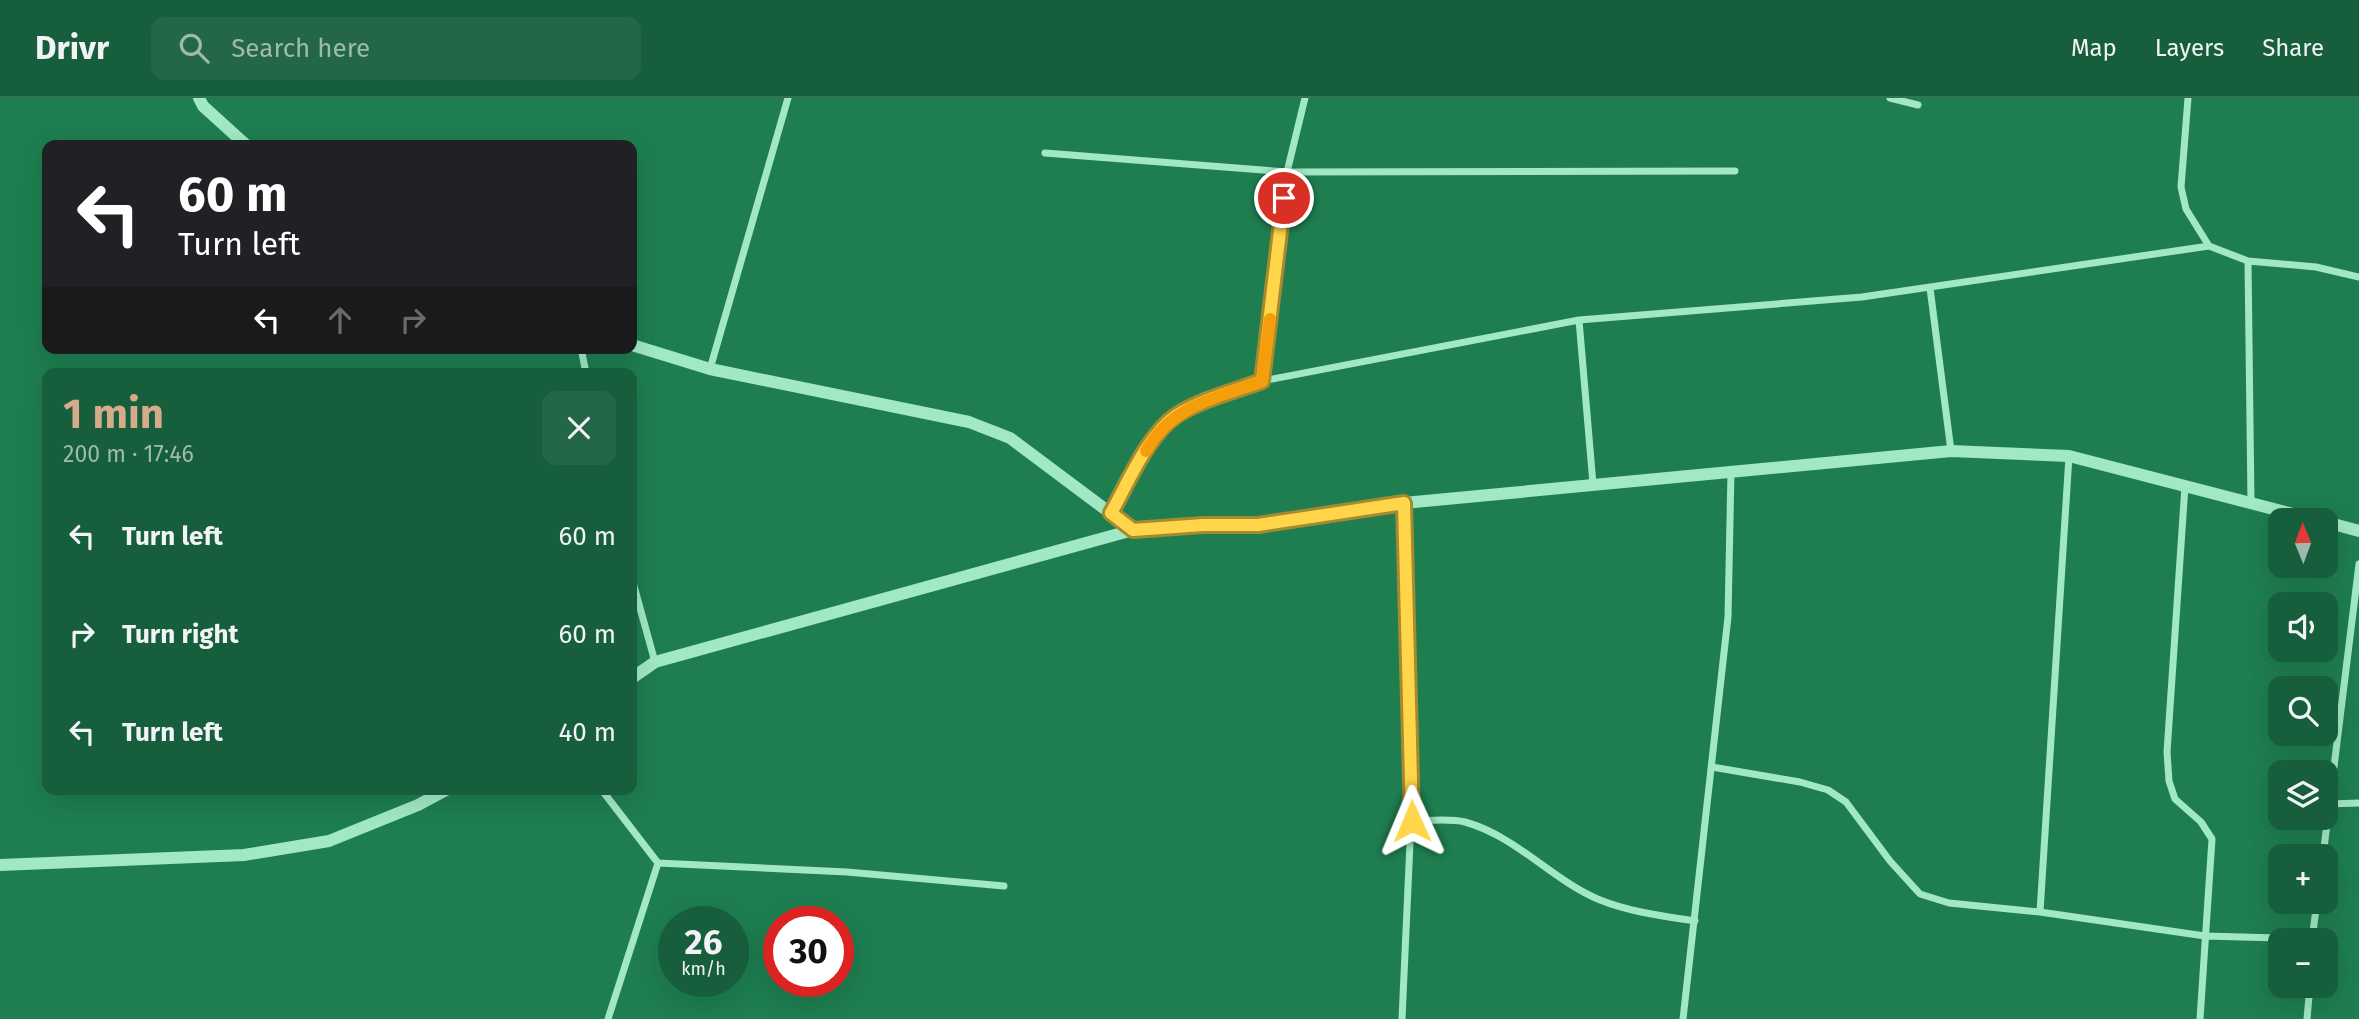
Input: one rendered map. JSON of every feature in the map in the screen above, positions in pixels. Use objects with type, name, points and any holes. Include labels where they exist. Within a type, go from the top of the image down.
[{"type":"street","points":[[199,98],[203,106],[240,140]]},
{"type":"street","points":[[710,369],[788,98]]},
{"type":"street","points":[[1262,381],[1287,172],[1305,98]]},
{"type":"street","points":[[1890,98],[1918,105]]},
{"type":"street","points":[[2188,98],[2181,187],[2186,209],[2209,246]]},
{"type":"street","points":[[1045,153],[1287,172],[1735,171]]},
{"type":"street","points":[[1111,513],[1154,437],[1175,416],[1194,406],[1262,381],[1578,320],[1862,297],[2209,246],[2248,261],[2316,267],[2359,277]]},
{"type":"street","points":[[2248,261],[2250,503]]},
{"type":"street","points":[[1930,288],[1951,451]]},
{"type":"street","points":[[1578,320],[1593,484]]},
{"type":"street","points":[[637,347],[710,369],[969,422],[1010,438],[1133,530]]},
{"type":"street","points":[[637,675],[655,662],[1133,530],[1203,525],[1258,525],[1404,503],[1951,451],[2069,456],[2269,508]]},
{"type":"street","points":[[2040,912],[2069,456]]},
{"type":"street","points":[[1684,1019],[1728,617],[1731,472]]},
{"type":"street","points":[[2185,486],[2167,752],[2169,781],[2175,799],[2201,822],[2212,839],[2200,1019]]},
{"type":"street","points":[[1402,1019],[1412,821],[1404,503]]},
{"type":"street","points":[[2338,525],[2359,531]]},
{"type":"street","points":[[2334,760],[2359,564]]},
{"type":"street","points":[[637,597],[655,662]]},
{"type":"street","points":[[1712,767],[1800,782],[1828,790],[1846,802],[1890,861],[1920,894],[1949,903],[2040,912],[2205,936],[2268,938]]},
{"type":"street","points":[[0,864],[244,855],[329,841],[437,795]]},
{"type":"street","points":[[606,795],[657,863]]},
{"type":"street","points":[[2338,804],[2359,803]]},
{"type":"street","points":[[1412,821],[1464,822],[1507,840],[1559,877],[1599,900],[1639,912],[1695,921]]},
{"type":"street","points":[[657,863],[847,872],[1004,886]]},
{"type":"street","points":[[608,1019],[657,863]]},
{"type":"street","points":[[2307,1019],[2308,998]]},
{"type":"slow traffic","points":[[1146,451],[1154,437],[1175,416],[1194,406],[1262,381],[1270,319]]},
{"type":"route","points":[[1284,198],[1262,381],[1194,406],[1175,416],[1154,437],[1111,513],[1133,530],[1203,525],[1258,525],[1404,503],[1412,821]]}]
